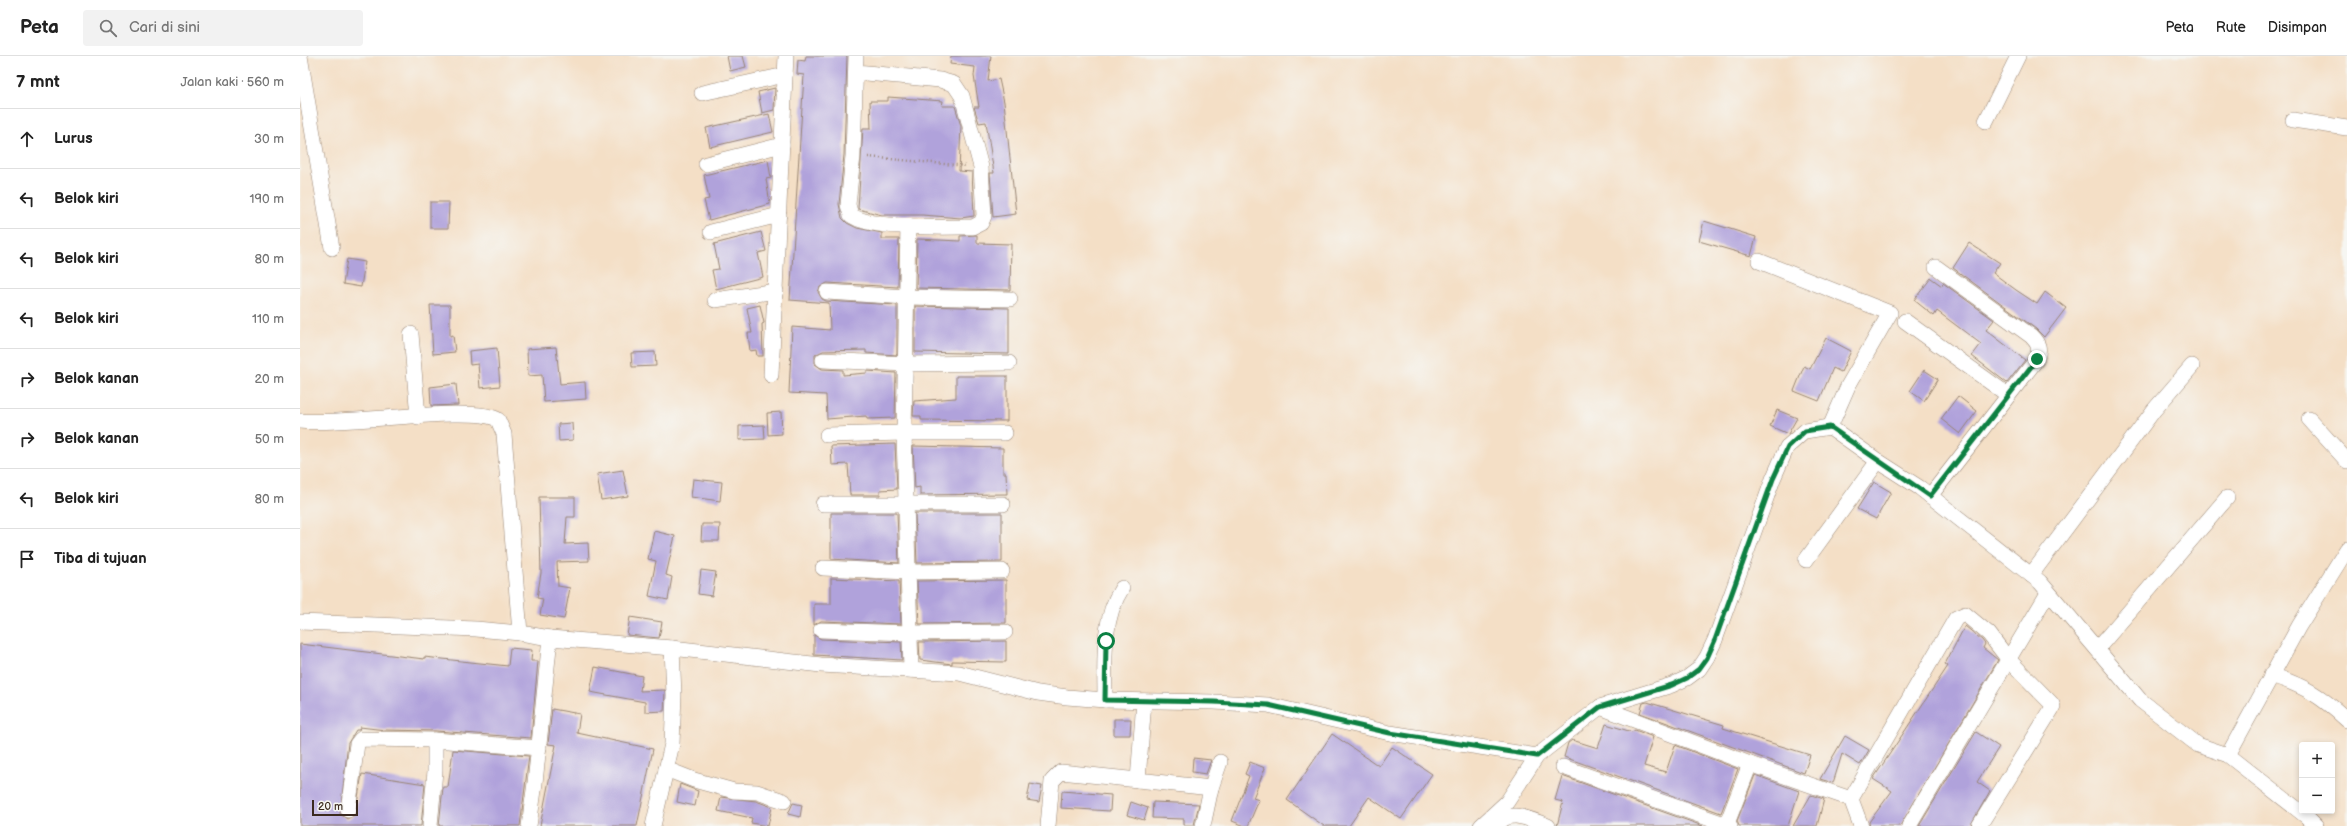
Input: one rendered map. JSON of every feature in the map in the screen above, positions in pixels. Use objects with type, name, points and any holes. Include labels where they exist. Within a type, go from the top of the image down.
[{"type":"street","points":[[300,56],[332,248]]},
{"type":"street","points":[[771,375],[786,56]]},
{"type":"street","points":[[856,56],[853,156],[848,205],[851,215],[862,221],[908,226],[973,227],[981,223],[984,216],[981,167],[962,96],[954,84],[940,80],[856,72]]},
{"type":"street","points":[[1986,121],[2018,56]]},
{"type":"street","points":[[702,93],[785,75]]},
{"type":"street","points":[[2293,120],[2347,128]]},
{"type":"street","points":[[706,164],[782,145]]},
{"type":"street","points":[[710,232],[779,215]]},
{"type":"street","points":[[908,226],[904,432],[911,670]]},
{"type":"street","points":[[1759,260],[1890,313],[1848,386],[1830,427]]},
{"type":"street","points":[[1930,496],[2037,359],[2040,350],[2037,342],[1936,267]]},
{"type":"street","points":[[715,300],[776,290]]},
{"type":"street","points":[[827,292],[906,297],[1010,299]]},
{"type":"street","points":[[1905,321],[2008,395]]},
{"type":"street","points":[[411,334],[418,417]]},
{"type":"street","points":[[823,360],[906,364],[1009,363]]},
{"type":"street","points":[[2031,575],[2154,410],[2192,366]]},
{"type":"street","points":[[300,421],[326,422],[460,413],[486,415],[493,417],[501,424],[504,434],[520,633]]},
{"type":"street","points":[[2309,419],[2347,461]]},
{"type":"street","points":[[1481,826],[1507,802],[1537,756],[1600,707],[1672,685],[1687,678],[1699,669],[1707,658],[1715,640],[1773,479],[1788,447],[1805,431],[1830,427],[1930,496],[2031,575],[2140,700],[2198,745],[2228,755],[2306,816],[2316,826]]},
{"type":"street","points":[[827,435],[904,432],[1006,433]]},
{"type":"street","points":[[1806,560],[1878,461]]},
{"type":"street","points":[[2097,649],[2227,498]]},
{"type":"street","points":[[824,504],[1003,504]]},
{"type":"street","points":[[2228,755],[2271,675],[2329,576],[2347,549]]},
{"type":"street","points":[[823,568],[908,572],[1002,571]]},
{"type":"street","points":[[1105,700],[1106,641],[1113,606],[1122,588]]},
{"type":"street","points":[[1909,826],[2048,593]]},
{"type":"street","points":[[1851,799],[1958,616],[1965,614],[1971,617],[1990,634],[2009,660],[2052,704],[2052,709],[1979,826]]},
{"type":"street","points":[[300,622],[520,633],[550,638],[672,648],[821,665],[959,673],[1038,693],[1105,700],[1268,705],[1390,733],[1537,756]]},
{"type":"street","points":[[821,630],[910,633],[1005,632]]},
{"type":"street","points":[[529,826],[539,748],[550,638]]},
{"type":"street","points":[[653,826],[672,744],[674,695],[672,648]]},
{"type":"street","points":[[2271,675],[2295,682],[2322,698],[2347,720]]},
{"type":"street","points":[[1138,780],[1144,701]]},
{"type":"street","points":[[1600,707],[1750,764],[1851,799]]},
{"type":"street","points":[[348,810],[357,744],[361,739],[435,740],[539,748]]},
{"type":"street","points":[[430,826],[435,771],[435,740]]},
{"type":"street","points":[[1203,826],[1220,762]]},
{"type":"street","points":[[1563,767],[1727,826],[1750,764]]},
{"type":"street","points":[[666,769],[694,780],[734,791],[757,792],[784,801]]},
{"type":"street","points":[[1048,826],[1052,781],[1061,772],[1212,788]]},
{"type":"street","points":[[1851,799],[1861,826]]},
{"type":"street","points":[[1497,826],[1504,818],[1514,816],[1548,826]]},
{"type":"path","points":[[853,156],[981,167]]},
{"type":"building","points":[[727,56],[743,56],[746,67],[730,71]]},
{"type":"building","points":[[806,56],[847,56],[844,155],[839,204],[842,218],[847,223],[857,228],[882,233],[882,239],[899,239],[898,287],[827,283],[820,287],[818,292],[822,299],[826,301],[897,305],[897,355],[866,353],[866,350],[823,351],[815,355],[815,364],[822,369],[843,370],[843,375],[867,373],[867,371],[896,373],[895,418],[867,419],[866,416],[827,419],[826,395],[789,393],[792,327],[830,330],[829,303],[790,300],[804,75],[797,74],[798,60],[805,61]]},
{"type":"building","points":[[951,56],[991,56],[988,81],[999,79],[1004,102],[1016,214],[993,217],[990,173],[994,173],[986,122],[979,123],[974,107],[979,107],[974,76],[975,67],[950,64]]},
{"type":"building","points":[[775,88],[774,110],[762,113],[758,92]]},
{"type":"building","points":[[888,97],[943,101],[942,106],[955,106],[961,126],[959,171],[972,172],[974,216],[961,218],[922,215],[882,215],[858,209],[863,128],[871,128],[870,101],[888,101]]},
{"type":"building","points":[[769,114],[773,132],[710,147],[706,128]]},
{"type":"building","points":[[768,160],[771,178],[766,179],[770,204],[709,220],[704,200],[709,199],[704,175]]},
{"type":"building","points":[[430,202],[449,202],[448,228],[430,228]]},
{"type":"building","points":[[1704,221],[1756,237],[1751,256],[1699,241]]},
{"type":"building","points":[[761,232],[766,251],[758,253],[763,277],[716,289],[712,270],[719,269],[714,244]]},
{"type":"building","points":[[977,235],[977,243],[1011,244],[1010,290],[916,288],[917,239],[960,241],[960,236]]},
{"type":"building","points":[[1969,243],[2000,263],[1993,273],[2016,290],[2037,304],[2045,292],[2066,308],[2044,337],[2036,329],[1953,268]]},
{"type":"building","points":[[347,259],[365,262],[361,287],[343,284]]},
{"type":"building","points":[[1931,278],[1942,286],[1943,283],[1994,320],[1986,330],[2025,360],[2007,383],[1972,356],[1981,344],[1937,311],[1934,316],[1914,300]]},
{"type":"building","points":[[430,305],[450,305],[450,336],[453,335],[455,352],[433,354]]},
{"type":"building","points":[[760,305],[764,323],[762,324],[763,356],[757,356],[756,350],[750,351],[748,333],[752,333],[747,308]]},
{"type":"building","points":[[915,306],[1009,308],[1009,354],[915,352]]},
{"type":"building","points":[[1826,338],[1851,351],[1841,372],[1833,368],[1819,401],[1794,391],[1804,366],[1810,369]]},
{"type":"building","points":[[556,347],[560,384],[585,382],[586,399],[544,402],[542,375],[528,376],[527,349]]},
{"type":"building","points":[[497,348],[500,386],[480,388],[478,364],[470,365],[469,351]]},
{"type":"building","points":[[655,352],[656,366],[632,367],[631,353]]},
{"type":"building","points":[[1924,370],[1938,379],[1924,401],[1910,391]]},
{"type":"building","points":[[956,376],[1007,376],[1007,421],[921,420],[921,416],[913,416],[914,401],[956,398]]},
{"type":"building","points":[[456,384],[458,405],[431,406],[430,387]]},
{"type":"building","points":[[1958,396],[1977,411],[1960,434],[1941,419]]},
{"type":"building","points":[[1777,410],[1797,418],[1788,434],[1770,426]]},
{"type":"building","points":[[781,412],[782,434],[768,435],[767,413]]},
{"type":"building","points":[[572,423],[573,440],[559,441],[558,424]]},
{"type":"building","points":[[764,425],[765,439],[739,440],[739,426]]},
{"type":"building","points":[[895,444],[897,489],[880,490],[880,495],[850,495],[848,464],[832,465],[831,446]]},
{"type":"building","points":[[913,446],[1003,448],[1003,473],[1006,473],[1007,494],[920,495],[920,487],[915,488]]},
{"type":"building","points":[[623,470],[628,496],[601,500],[597,474]]},
{"type":"building","points":[[693,479],[722,482],[720,501],[691,497]]},
{"type":"building","points":[[1874,482],[1891,492],[1876,519],[1857,509]]},
{"type":"building","points":[[539,497],[575,497],[575,517],[567,517],[565,544],[588,543],[589,561],[557,562],[558,586],[570,588],[564,619],[540,615],[543,599],[537,598],[541,573]]},
{"type":"building","points":[[831,513],[897,513],[899,563],[831,559]]},
{"type":"building","points":[[915,513],[1002,513],[1002,562],[917,563]]},
{"type":"building","points":[[702,524],[720,524],[719,541],[701,541]]},
{"type":"building","points":[[654,531],[675,536],[666,575],[672,577],[668,600],[649,596],[656,561],[648,559]]},
{"type":"building","points":[[701,570],[716,572],[712,596],[698,594]]},
{"type":"building","points":[[831,578],[899,581],[901,624],[821,621],[814,625],[814,604],[831,604]]},
{"type":"building","points":[[1006,580],[1006,623],[919,624],[917,581]]},
{"type":"building","points":[[630,617],[662,622],[659,638],[627,635]]},
{"type":"building","points":[[1965,626],[1982,640],[1985,644],[1983,648],[1998,660],[1900,826],[1870,826],[1869,822],[1892,791],[1873,779],[1948,666],[1945,664]]},
{"type":"building","points":[[814,635],[821,639],[901,642],[902,660],[814,655]]},
{"type":"building","points":[[1006,641],[1006,662],[952,661],[952,664],[920,660],[919,642]]},
{"type":"building","points":[[300,644],[424,659],[424,657],[508,666],[510,648],[532,650],[531,661],[538,661],[531,738],[436,731],[385,730],[360,727],[359,730],[356,730],[348,743],[340,814],[347,819],[355,815],[362,774],[425,784],[421,826],[300,826]]},
{"type":"building","points":[[595,667],[642,676],[640,691],[665,690],[664,711],[645,712],[645,702],[590,692]]},
{"type":"building","points":[[1647,702],[1724,725],[1723,728],[1810,755],[1804,773],[1640,713],[1643,703]]},
{"type":"building","points":[[552,709],[580,714],[577,733],[653,749],[637,826],[540,826],[556,745],[548,744]]},
{"type":"building","points":[[1114,719],[1131,719],[1130,735],[1114,735]]},
{"type":"building","points":[[1606,724],[1632,732],[1635,730],[1653,737],[1644,766],[1666,772],[1675,745],[1738,769],[1721,813],[1564,757],[1568,743],[1572,740],[1598,748]]},
{"type":"building","points":[[1976,732],[1999,747],[1977,782],[1990,791],[1970,826],[1919,826]]},
{"type":"building","points":[[1332,734],[1379,766],[1392,747],[1432,774],[1401,819],[1369,797],[1349,826],[1324,826],[1287,800]]},
{"type":"building","points":[[1845,736],[1869,750],[1860,765],[1842,754],[1833,783],[1820,779]]},
{"type":"building","points":[[453,750],[529,756],[520,826],[439,826],[443,787],[448,787]]},
{"type":"building","points":[[1193,758],[1211,760],[1206,774],[1192,772]]},
{"type":"building","points":[[1250,762],[1265,768],[1253,798],[1259,800],[1248,826],[1245,826],[1232,821],[1249,776],[1245,774]]},
{"type":"building","points":[[1755,775],[1799,791],[1788,826],[1739,826],[1737,821]]},
{"type":"building","points":[[1562,776],[1703,826],[1557,826],[1563,802],[1555,800]]},
{"type":"building","points":[[680,784],[698,791],[695,806],[677,802]]},
{"type":"building","points":[[1030,784],[1042,786],[1039,802],[1027,800]]},
{"type":"building","points":[[1062,791],[1111,795],[1110,811],[1061,808]]},
{"type":"building","points":[[1811,795],[1824,799],[1817,826],[1793,826]]},
{"type":"building","points":[[721,797],[756,801],[772,807],[768,826],[751,823],[752,818],[718,811]]},
{"type":"building","points":[[1131,802],[1148,808],[1144,820],[1127,815]]},
{"type":"building","points":[[1153,802],[1199,804],[1194,825],[1184,825],[1184,819],[1152,818]]},
{"type":"building","points":[[793,803],[802,805],[800,817],[788,814]]},
{"type":"route","points":[[1106,641],[1105,700],[1214,702],[1268,705],[1299,710],[1390,733],[1443,742],[1518,751],[1537,756],[1600,707],[1672,685],[1687,678],[1699,669],[1707,658],[1715,640],[1773,479],[1788,447],[1795,438],[1805,431],[1818,427],[1830,427],[1930,496],[2037,359]]}]
